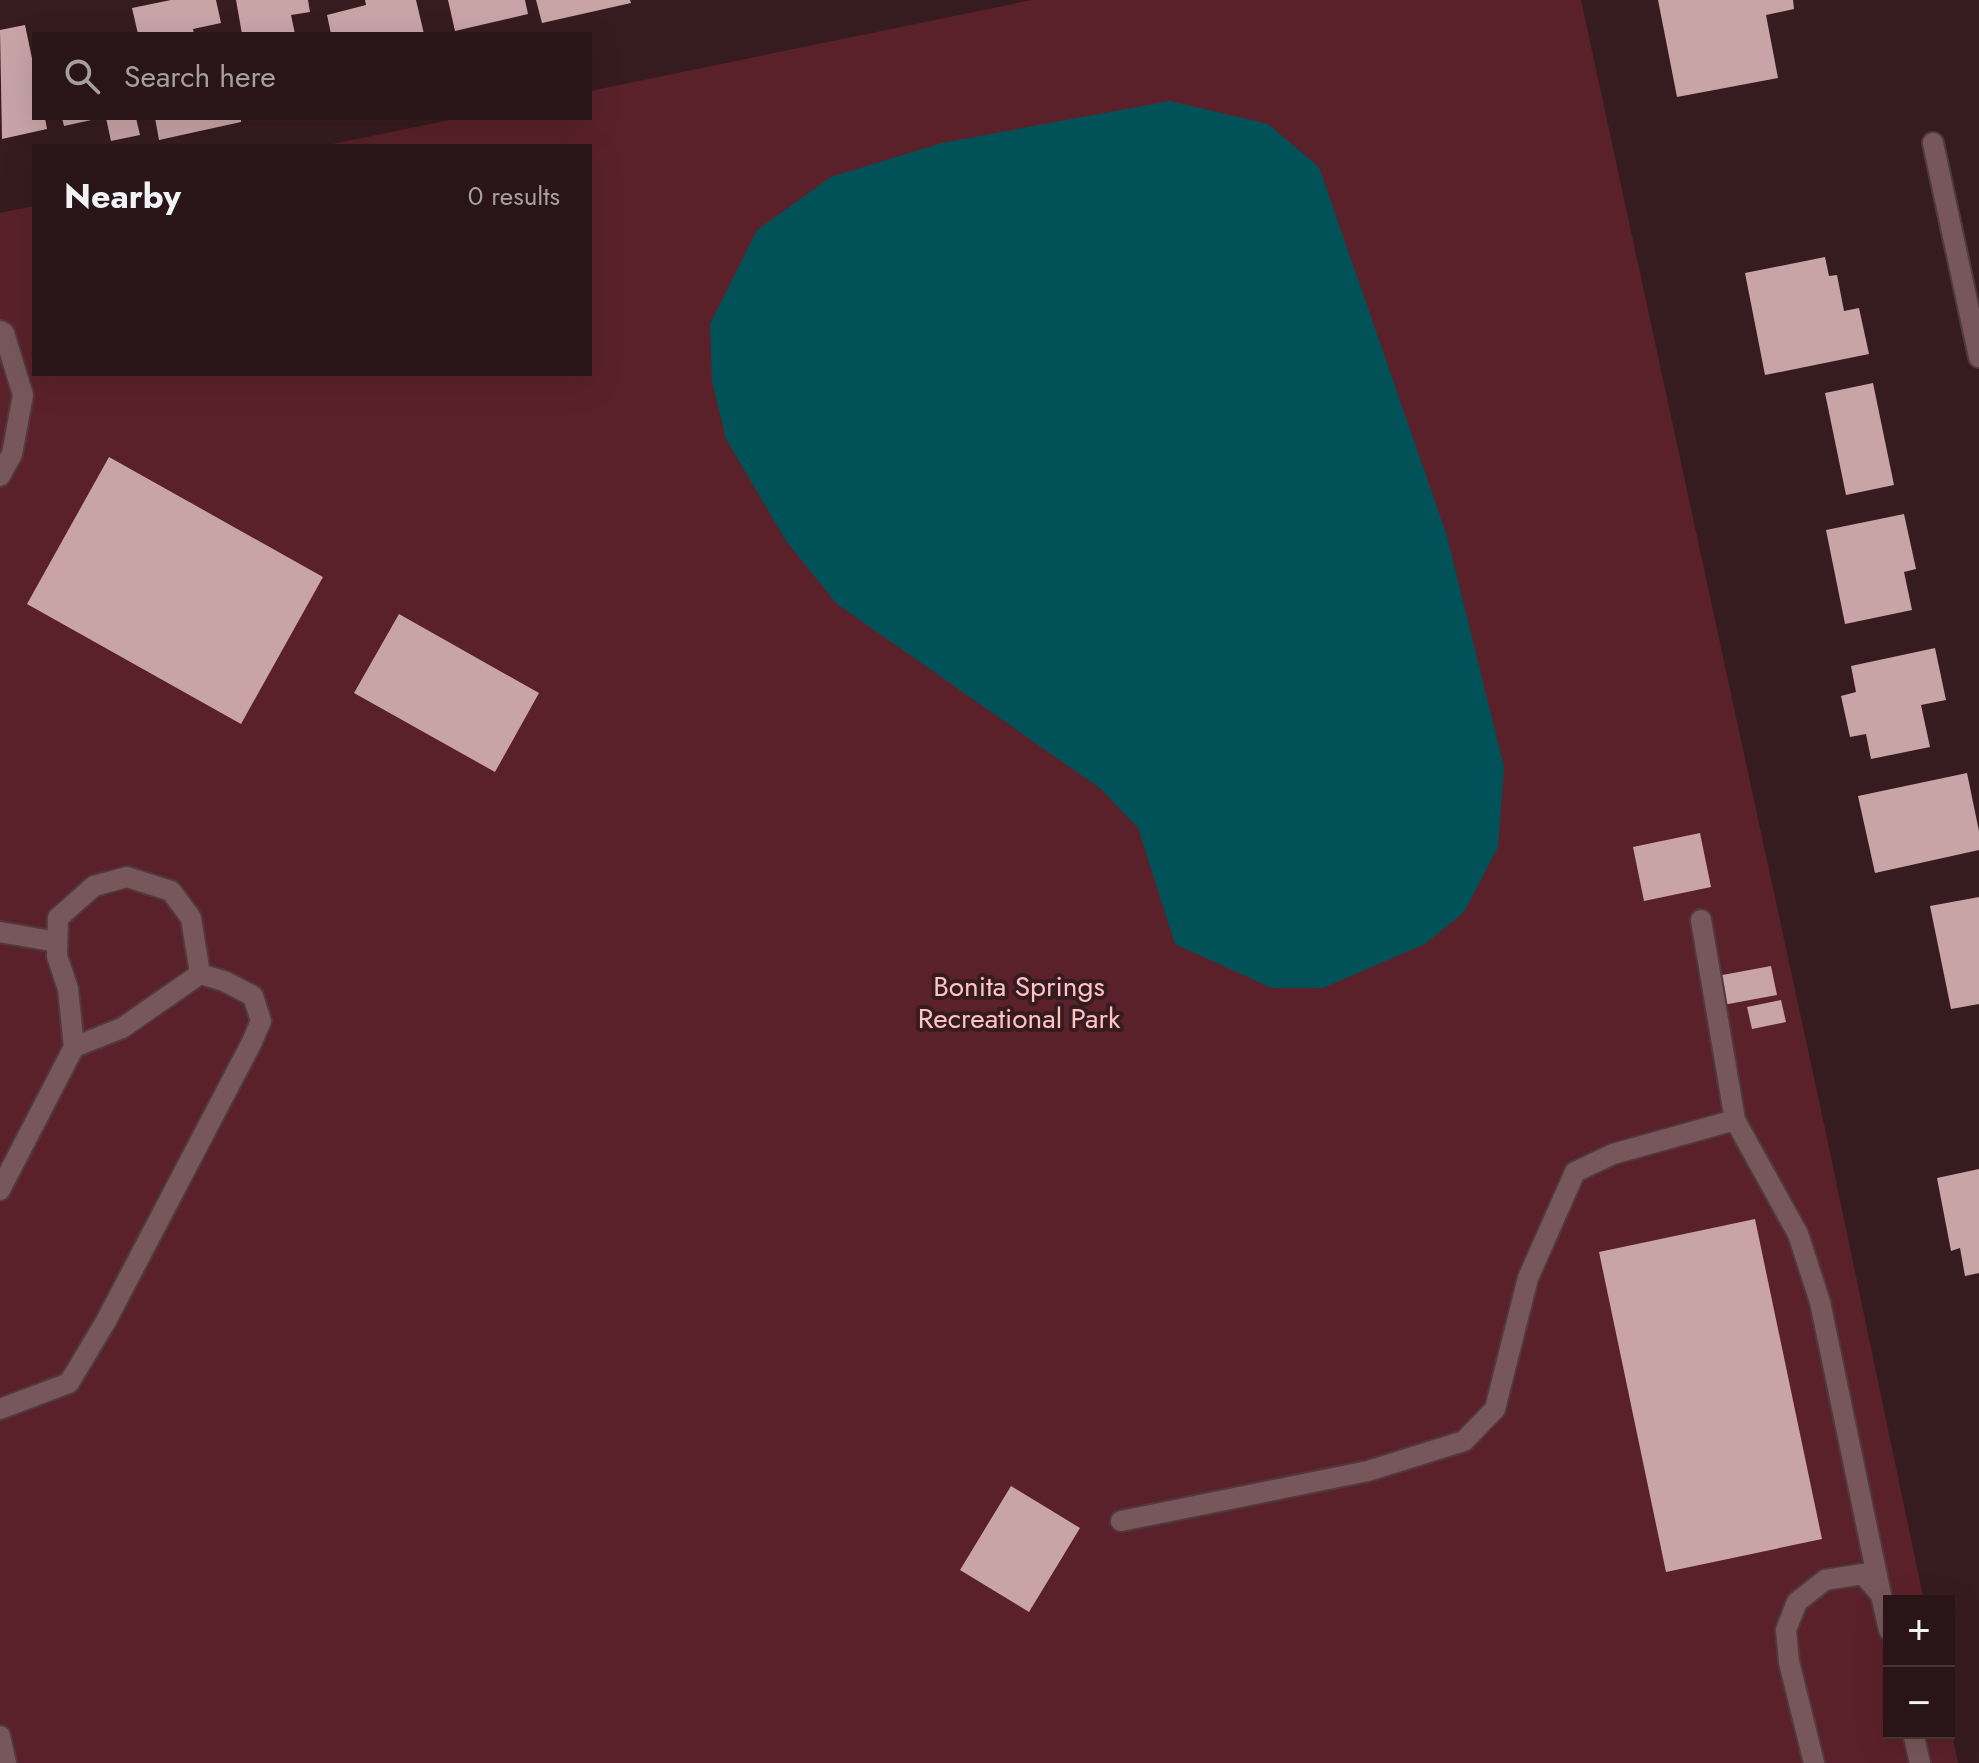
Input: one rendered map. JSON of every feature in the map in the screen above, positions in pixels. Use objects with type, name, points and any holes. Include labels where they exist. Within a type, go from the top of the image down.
[{"type":"street","points":[[1933,143],[1979,357]]},
{"type":"street","points":[[0,331],[4,333],[23,395],[12,454],[0,476]]},
{"type":"street","points":[[0,1190],[74,1047],[68,989],[57,956],[58,918],[94,886],[127,877],[171,891],[191,918],[200,974]]},
{"type":"street","points":[[1701,920],[1735,1120],[1798,1234],[1820,1302],[1883,1604]]},
{"type":"street","points":[[0,932],[57,942]]},
{"type":"street","points":[[74,1047],[122,1028],[200,974]]},
{"type":"street","points":[[0,1409],[69,1383],[106,1321],[251,1044],[261,1021],[253,996],[224,981],[200,974]]},
{"type":"street","points":[[1121,1521],[1368,1471],[1464,1441],[1495,1409],[1528,1278],[1575,1172],[1613,1154],[1735,1120]]},
{"type":"street","points":[[1814,1763],[1789,1662],[1786,1630],[1797,1602],[1825,1580],[1863,1574],[1881,1595]]},
{"type":"street","points":[[0,1736],[6,1763]]},
{"type":"street","points":[[1914,1739],[1920,1763]]},
{"type":"green space","name":"Bonita Springs Recreational Park","points":[[1032,0],[1581,0],[1923,1595],[1883,1595],[1883,1739],[1953,1739],[1958,1763],[0,1763],[0,213],[32,206],[32,376],[592,376],[592,144],[333,144],[449,120],[592,120],[592,91]]},
{"type":"water","points":[[1170,101],[1268,124],[1319,167],[1447,536],[1504,767],[1498,847],[1464,912],[1425,944],[1323,988],[1272,988],[1175,944],[1138,828],[1101,789],[837,604],[786,541],[726,439],[712,381],[710,324],[757,230],[831,177],[942,143]]},
{"type":"building","points":[[171,0],[216,0],[221,23],[193,29],[194,32],[138,32],[132,8]]},
{"type":"building","points":[[236,0],[308,0],[310,12],[291,15],[295,32],[242,32]]},
{"type":"building","points":[[365,0],[416,0],[424,32],[331,32],[327,15],[366,5]]},
{"type":"building","points":[[448,0],[525,0],[528,14],[455,31]]},
{"type":"building","points":[[536,0],[630,0],[631,3],[542,23]]},
{"type":"building","points":[[1658,0],[1793,0],[1794,9],[1766,15],[1778,78],[1677,97]]},
{"type":"building","points":[[25,25],[32,58],[32,120],[45,120],[47,129],[2,139],[0,30]]},
{"type":"building","points":[[62,120],[91,120],[64,126]]},
{"type":"building","points":[[106,120],[136,120],[140,135],[111,141]]},
{"type":"building","points":[[155,120],[241,120],[241,122],[159,140]]},
{"type":"building","points":[[1825,257],[1829,276],[1837,275],[1844,311],[1859,308],[1869,354],[1765,375],[1745,273]]},
{"type":"building","points":[[1873,383],[1894,485],[1846,495],[1825,393]]},
{"type":"building","points":[[109,457],[323,577],[241,724],[27,604]]},
{"type":"building","points":[[1904,514],[1916,569],[1904,572],[1912,610],[1845,624],[1826,530]]},
{"type":"building","points":[[399,614],[539,693],[495,772],[354,693]]},
{"type":"building","points":[[1935,648],[1946,700],[1921,705],[1930,747],[1871,759],[1866,734],[1850,737],[1841,696],[1856,692],[1851,666]]},
{"type":"building","points":[[1967,773],[1979,831],[1979,850],[1875,873],[1858,796]]},
{"type":"building","points":[[1700,833],[1711,887],[1644,901],[1633,847]]},
{"type":"building","points":[[1979,897],[1979,1004],[1951,1009],[1930,906]]},
{"type":"building","points":[[1771,966],[1777,995],[1723,1005],[1717,976]]},
{"type":"building","points":[[1781,1000],[1786,1022],[1752,1029],[1747,1007]]},
{"type":"building","points":[[1979,1169],[1979,1273],[1965,1276],[1960,1248],[1951,1251],[1937,1178]]},
{"type":"building","points":[[1755,1219],[1822,1539],[1666,1572],[1599,1252]]},
{"type":"building","points":[[1011,1486],[1080,1528],[1029,1612],[960,1570]]}]
